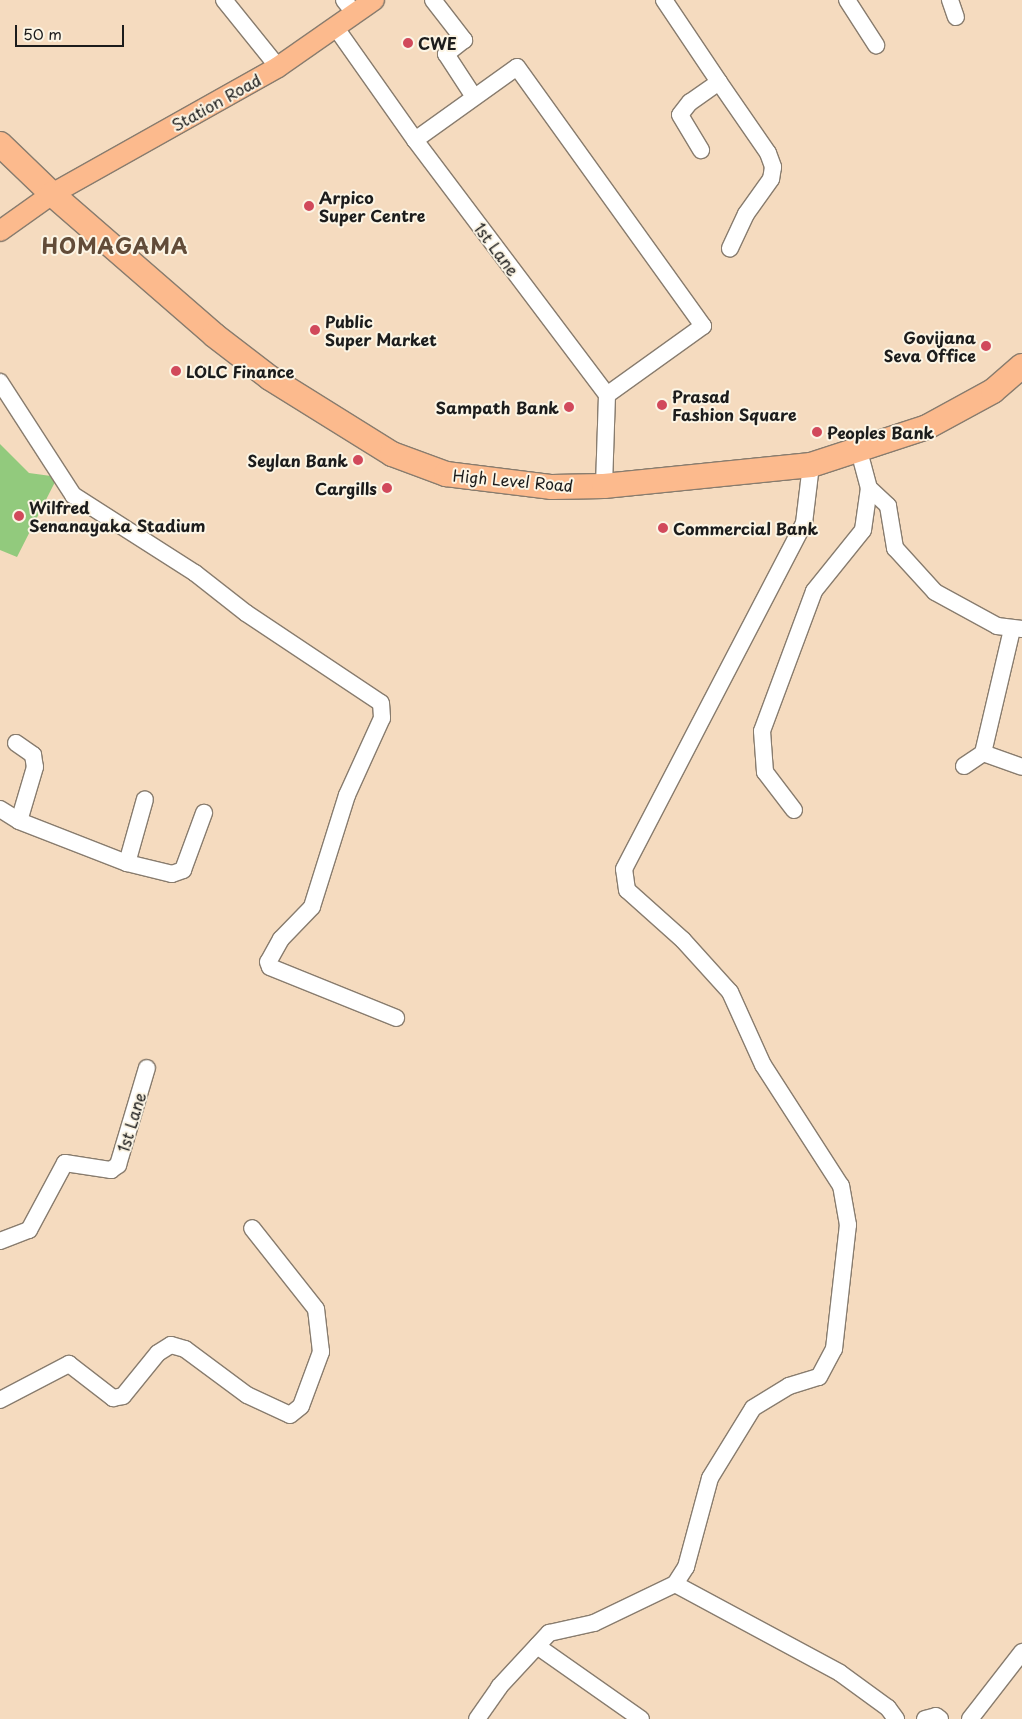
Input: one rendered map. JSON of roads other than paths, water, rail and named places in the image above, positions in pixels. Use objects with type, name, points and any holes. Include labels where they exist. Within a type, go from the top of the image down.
[{"type":"highway","name":"High Level Road","points":[[0,144],[52,194],[226,345],[270,378],[392,454],[446,474],[552,487],[604,486],[811,465],[859,451],[927,427],[993,391],[1022,366]]},
{"type":"main road","name":"Station Road","points":[[0,231],[52,194],[278,67],[336,28],[349,7],[374,0]]},
{"type":"street","points":[[224,0],[278,67]]},
{"type":"street","points":[[433,0],[464,40],[446,54],[474,97]]},
{"type":"street","points":[[664,0],[768,153],[773,167],[771,179],[746,214],[730,249]]},
{"type":"street","points":[[847,0],[876,46]]},
{"type":"street","points":[[950,0],[956,16]]},
{"type":"street","name":"1st Lane","points":[[336,28],[415,140],[607,395]]},
{"type":"street","points":[[415,140],[516,67],[702,326],[607,395],[604,486]]},
{"type":"street","points":[[700,150],[680,115],[690,102],[719,82]]},
{"type":"street","points":[[0,382],[73,495],[195,573],[246,614],[380,703],[382,718],[347,795],[312,907],[281,939],[268,962],[270,967],[396,1018]]},
{"type":"street","points":[[794,810],[765,772],[762,731],[814,590],[864,530],[869,488],[859,451]]},
{"type":"street","points":[[477,1719],[499,1687],[549,1633],[594,1623],[676,1584],[686,1567],[710,1478],[753,1408],[788,1386],[819,1377],[834,1348],[848,1225],[842,1186],[762,1065],[730,992],[683,940],[627,890],[624,869],[804,523],[811,465]]},
{"type":"street","points":[[869,488],[888,506],[895,548],[935,592],[997,626],[1017,629],[982,753],[964,766]]},
{"type":"street","points":[[16,743],[33,755],[35,766],[18,821]]},
{"type":"street","points":[[982,753],[1022,767]]},
{"type":"street","points":[[127,863],[145,799]]},
{"type":"street","points":[[0,810],[18,821],[127,863],[178,874],[182,870],[204,812]]},
{"type":"street","name":"1st Lane","points":[[0,1241],[29,1230],[65,1163],[112,1170],[118,1165],[147,1068]]},
{"type":"street","points":[[0,1400],[68,1364],[112,1398],[124,1396],[158,1353],[171,1345],[185,1349],[247,1395],[290,1415],[301,1406],[321,1352],[316,1309],[252,1228]]},
{"type":"street","points":[[676,1584],[840,1673],[888,1708],[896,1719]]},
{"type":"street","points":[[537,1646],[641,1719]]},
{"type":"street","points":[[970,1719],[1022,1652]]},
{"type":"street","points":[[925,1719],[936,1716],[940,1719]]},
{"type":"place","name":"CWE","points":[[408,43]]},
{"type":"place","name":"Arpico Super Centre","points":[[309,206]]},
{"type":"place","name":"Public Super Market","points":[[315,330]]},
{"type":"place","name":"Govijana Seva Office","points":[[986,346]]},
{"type":"place","name":"LOLC Finance","points":[[176,371]]},
{"type":"place","name":"Prasad Fashion Square","points":[[662,405]]},
{"type":"place","name":"Sampath Bank","points":[[569,407]]},
{"type":"place","name":"Peoples Bank","points":[[817,432]]},
{"type":"place","name":"Seylan Bank","points":[[358,460]]},
{"type":"place","name":"Cargills","points":[[387,488]]},
{"type":"place","name":"Wilfred Senanayaka Stadium","points":[[19,516]]},
{"type":"place","name":"Commercial Bank","points":[[663,528]]},
{"type":"district","name":"HOMAGAMA","points":[[115,245]]}]
